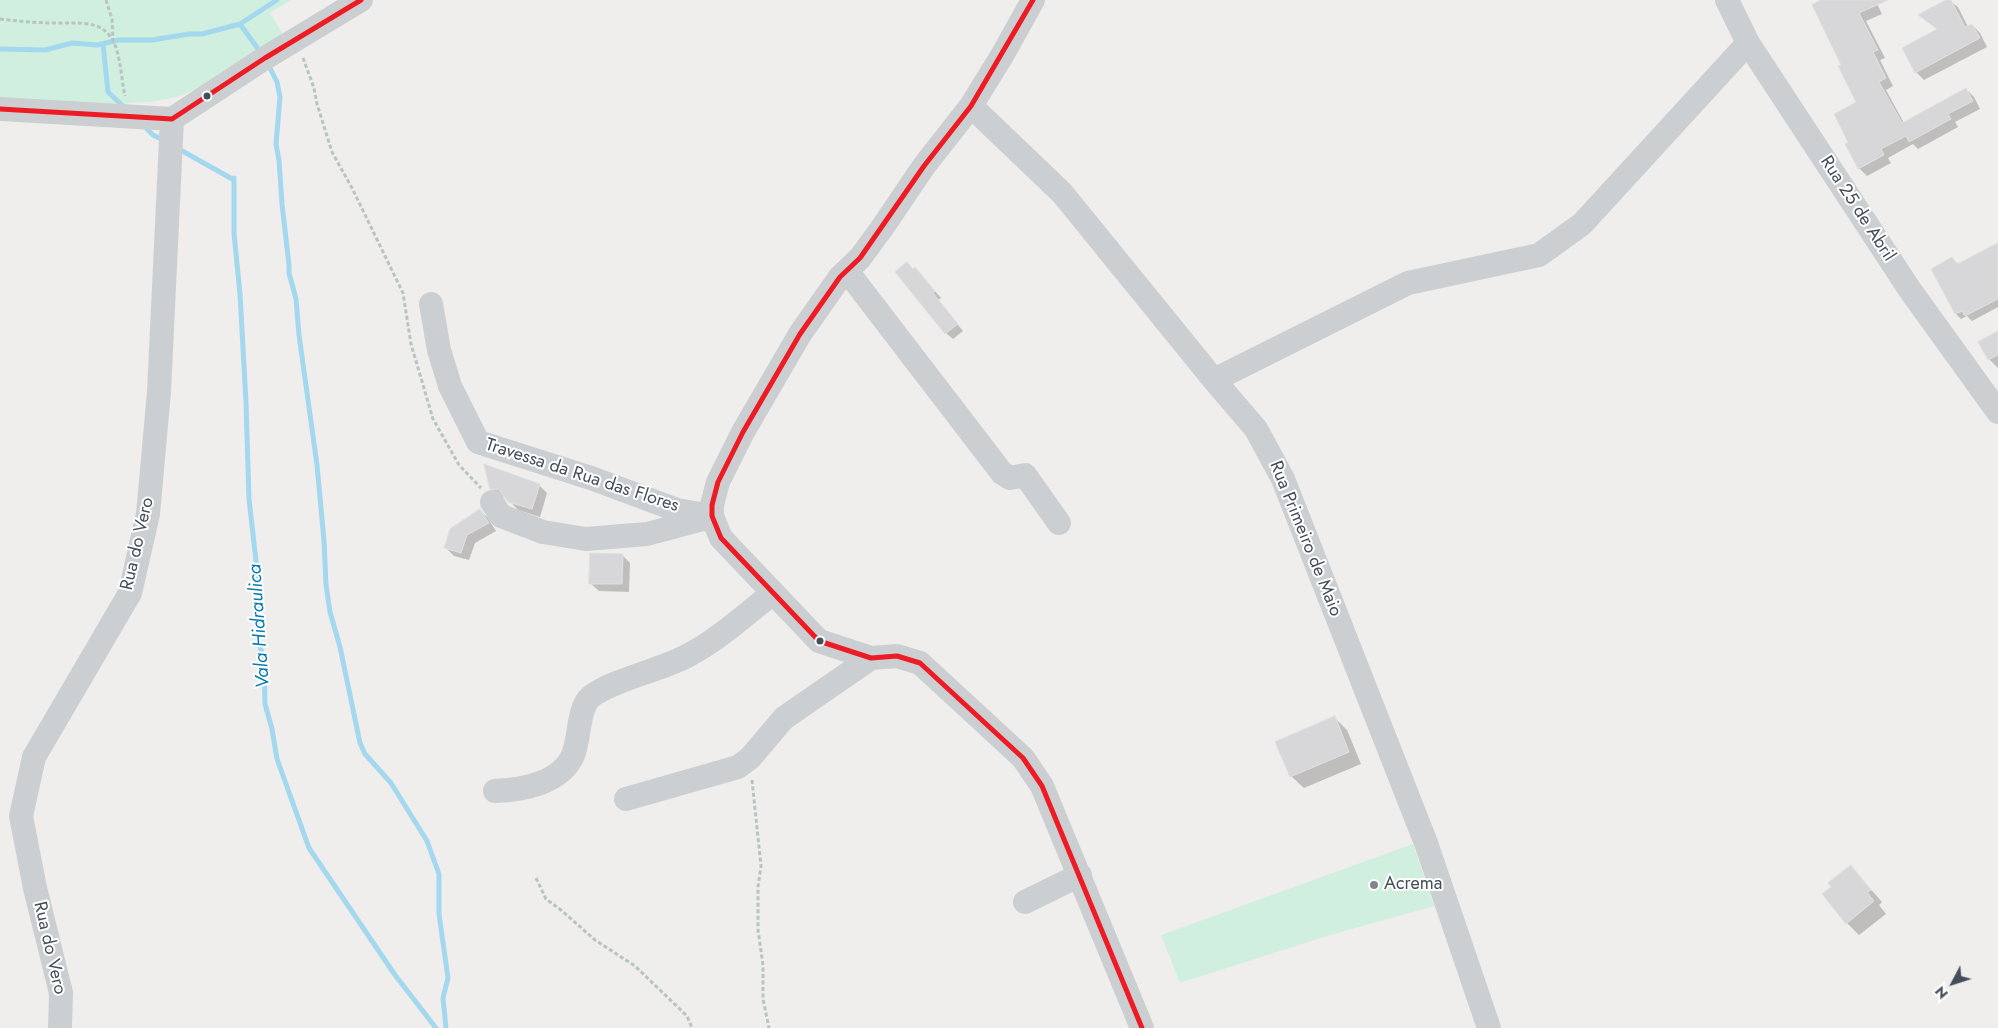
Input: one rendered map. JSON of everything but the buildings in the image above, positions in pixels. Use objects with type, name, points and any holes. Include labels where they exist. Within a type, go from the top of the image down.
[{"type":"street","points":[[0,109],[172,120],[361,0]]},
{"type":"street","points":[[1033,0],[1003,54],[970,106],[924,166],[882,228],[840,277],[800,334],[743,432],[718,482],[712,516],[721,538],[819,641],[871,658],[897,656],[920,663],[1023,758],[1042,786],[1080,875],[1134,1025]]},
{"type":"street","name":"Rua 25 de Abril","points":[[1727,0],[1748,42],[1910,290],[1998,412]]},
{"type":"street","points":[[1214,380],[1408,283],[1539,255],[1582,224],[1748,42]]},
{"type":"street","name":"Rua Primeiro de Maio","points":[[970,106],[1062,193],[1256,429],[1283,479],[1426,843],[1489,1028]]},
{"type":"street","name":"Rua do Vero","points":[[60,1028],[61,993],[35,888],[21,816],[34,757],[130,593],[148,514],[160,392],[172,120]]},
{"type":"street","points":[[847,271],[1002,473],[1010,478],[1025,475],[1059,523]]},
{"type":"street","name":"Travessa da Rua das Flores","points":[[431,304],[439,350],[450,386],[478,442],[591,478],[677,510],[712,516]]},
{"type":"street","points":[[492,502],[501,516],[543,532],[586,539],[648,534],[712,516]]},
{"type":"street","points":[[495,791],[524,788],[541,783],[565,769],[574,754],[584,706],[591,696],[688,656],[711,642],[773,593]]},
{"type":"street","points":[[626,799],[738,767],[750,758],[784,718],[871,658]]},
{"type":"street","points":[[1024,902],[1080,875]]},
{"type":"path","points":[[106,0],[112,19],[113,44]]},
{"type":"path","points":[[0,19],[48,23],[89,23],[101,27],[109,35],[117,50],[127,117]]},
{"type":"path","points":[[294,41],[305,61],[332,152],[352,188],[403,293],[411,344],[434,419],[459,464],[492,502]]},
{"type":"path","points":[[750,758],[761,866],[758,887],[758,930],[763,965],[763,999],[769,1028]]},
{"type":"path","points":[[536,878],[546,899],[562,910],[594,940],[635,966],[687,1016],[692,1028]]},
{"type":"green space","points":[[0,0],[291,0],[270,13],[286,39],[198,89],[177,97],[151,102],[117,104],[0,100]]},
{"type":"green space","points":[[1413,844],[1434,906],[1327,936],[1180,983],[1161,935]]},
{"type":"waterway","points":[[261,53],[240,24],[277,0]]},
{"type":"waterway","points":[[0,49],[45,50],[72,43],[97,45],[119,40],[152,40],[189,34],[202,34],[240,24]]},
{"type":"waterway","points":[[103,44],[108,92],[125,108]]},
{"type":"waterway","points":[[268,64],[277,82],[280,97],[276,144],[289,273],[296,299],[299,335],[317,465],[326,585],[330,612],[340,647],[360,743],[365,754],[391,783],[427,841],[439,874],[439,914],[448,978],[443,998],[446,1028]]},
{"type":"waterway","points":[[144,126],[153,135],[163,140]]},
{"type":"waterway","points":[[177,148],[234,180]]},
{"type":"waterway","name":"Vala Hidraulica","points":[[234,178],[234,233],[240,294],[249,499],[258,579],[257,635],[264,661],[265,704],[272,729],[277,759],[309,848],[395,975],[436,1028]]},
{"type":"transit line","points":[[172,119],[265,58],[361,0]]},
{"type":"transit line","points":[[1033,0],[971,106],[924,166],[860,258],[840,277],[800,334],[743,432],[718,482],[712,505],[712,516],[721,538],[819,641],[871,658],[897,656],[920,663],[1023,758],[1042,786],[1142,1028]]},
{"type":"transit line","points":[[0,109],[172,119]]},
{"type":"place","name":"Acrema","points":[[1374,885]]}]
